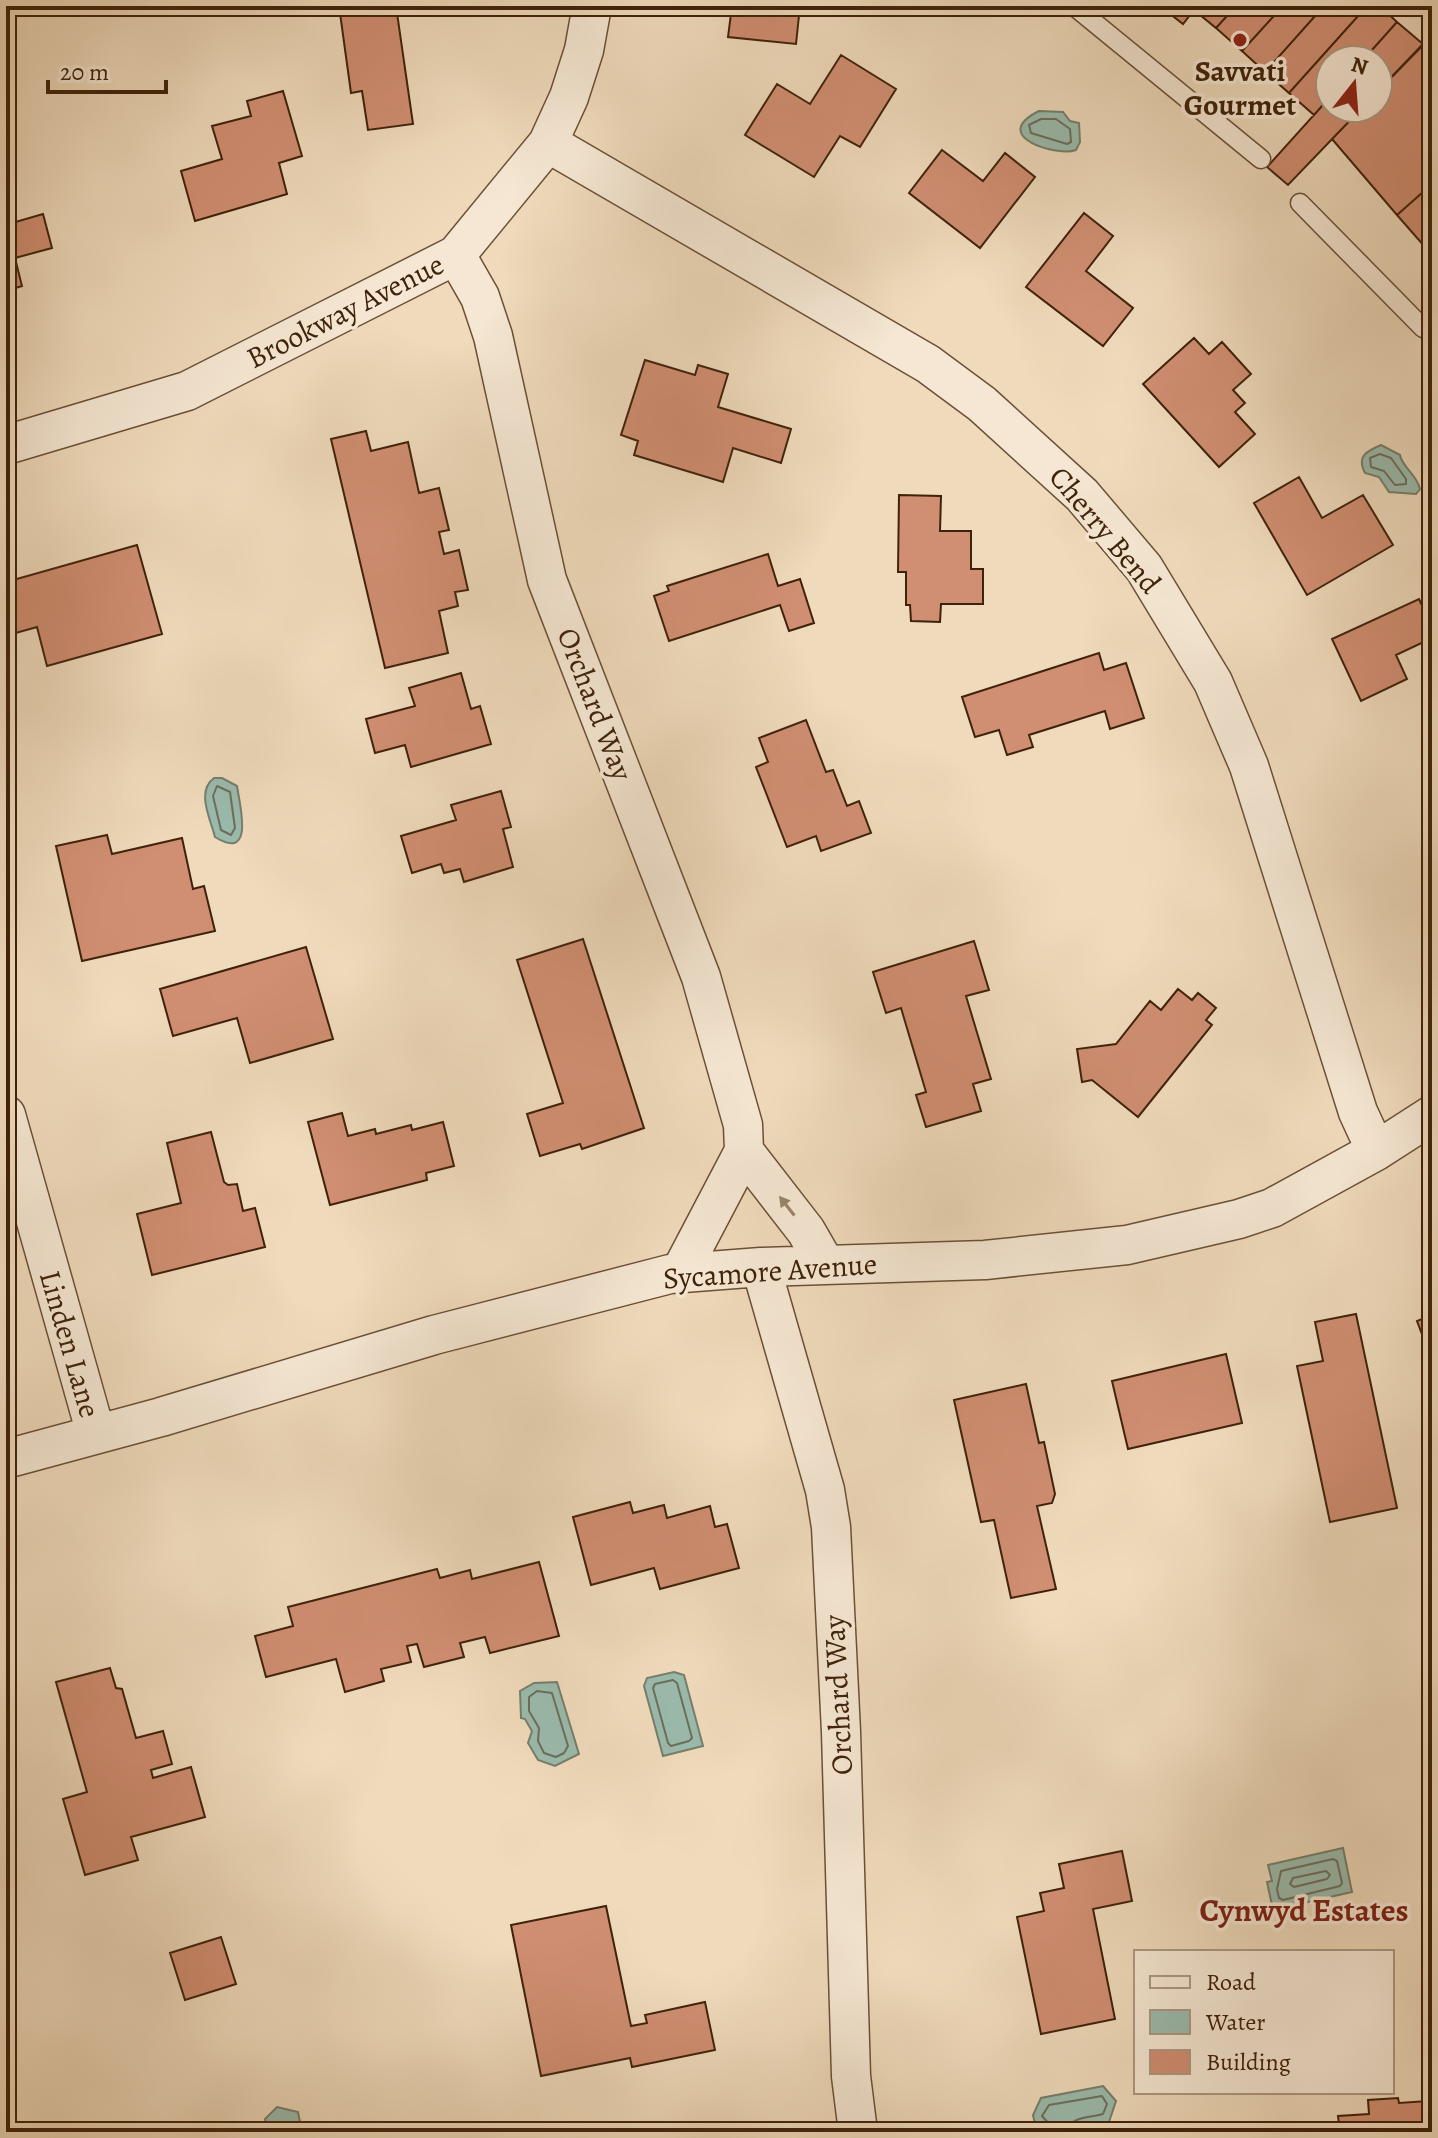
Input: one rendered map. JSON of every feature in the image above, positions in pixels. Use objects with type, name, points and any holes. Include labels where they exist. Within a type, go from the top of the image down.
[{"type":"street","name":"Brookway Avenue","points":[[6,445],[187,391],[456,255],[548,143],[569,97],[584,50],[592,6]]},
{"type":"street","name":"Cherry Bend","points":[[548,143],[928,364],[982,404],[1034,449],[1082,495],[1144,568],[1213,682],[1249,766],[1358,1112],[1376,1151]]},
{"type":"street","name":"Orchard Way","points":[[456,255],[480,297],[493,336],[547,580],[701,977],[743,1125],[744,1151]]},
{"type":"street","name":"Linden Lane","points":[[6,1115],[96,1434]]},
{"type":"street","name":"Sycamore Avenue","points":[[6,1459],[177,1412],[434,1335],[641,1280],[680,1273],[761,1267],[985,1260],[1127,1245],[1239,1219],[1272,1208],[1376,1151],[1432,1115]]},
{"type":"street","points":[[680,1273],[744,1151],[806,1231],[825,1264]]},
{"type":"street","name":"Orchard Way","points":[[761,1267],[825,1490],[831,1527],[841,1732],[851,2076],[858,2132]]},
{"type":"lane","points":[[1074,6],[1261,159]]},
{"type":"lane","points":[[1300,203],[1429,330]]},
{"type":"water","points":[[1039,111],[1063,112],[1070,121],[1079,123],[1080,142],[1076,150],[1043,148],[1023,137],[1020,129],[1025,120]]},
{"type":"water","points":[[1381,445],[1400,455],[1418,484],[1420,489],[1416,494],[1389,492],[1379,477],[1365,473],[1362,458]]},
{"type":"water","points":[[214,778],[222,778],[237,786],[242,828],[236,842],[228,843],[215,837],[205,797]]},
{"type":"water","points":[[674,1672],[684,1675],[703,1746],[663,1756],[644,1686],[647,1678]]},
{"type":"water","points":[[557,1682],[579,1754],[555,1766],[538,1760],[528,1743],[532,1731],[525,1719],[521,1718],[520,1691],[534,1683]]},
{"type":"water","points":[[1343,1848],[1352,1892],[1273,1910],[1267,1882],[1272,1881],[1268,1865]]},
{"type":"water","points":[[1103,2086],[1116,2101],[1109,2122],[1057,2132],[1047,2132],[1035,2124],[1033,2115],[1041,2098]]},
{"type":"water","points":[[277,2107],[298,2112],[302,2132],[268,2132],[265,2119]]},
{"type":"building","points":[[330,6],[396,6],[413,124],[368,130],[362,91],[351,93],[340,13],[330,10]]},
{"type":"building","points":[[732,6],[800,6],[796,44],[728,37]]},
{"type":"building","points":[[1160,6],[1236,6],[1216,28],[1194,10],[1183,24]]},
{"type":"building","name":"Savvati Gourmet","points":[[1236,6],[1283,6],[1242,51],[1216,28]]},
{"type":"building","points":[[1283,6],[1324,6],[1265,72],[1242,51]]},
{"type":"building","points":[[1324,6],[1367,6],[1333,44],[1314,44],[1314,65],[1289,93],[1265,72]]},
{"type":"building","points":[[1367,6],[1380,6],[1397,22],[1377,44],[1333,44]]},
{"type":"building","points":[[1397,22],[1423,44],[1394,74],[1394,44],[1377,44]]},
{"type":"building","points":[[1432,36],[1432,184],[1397,215],[1332,139],[1347,124],[1394,124],[1394,75]]},
{"type":"building","points":[[841,55],[896,89],[860,147],[840,136],[814,177],[745,135],[777,84],[810,104]]},
{"type":"building","points":[[1314,65],[1314,115],[1289,93]]},
{"type":"building","points":[[283,91],[302,156],[279,163],[287,194],[195,221],[181,171],[222,159],[212,126],[251,116],[247,101]]},
{"type":"building","points":[[1314,115],[1314,124],[1347,124],[1288,185],[1267,167]]},
{"type":"building","points":[[942,150],[983,181],[1005,153],[1035,177],[980,248],[909,193]]},
{"type":"building","points":[[1432,184],[1432,255],[1397,215]]},
{"type":"building","points":[[6,210],[12,223],[43,214],[52,248],[15,258],[22,286],[6,291]]},
{"type":"building","points":[[1084,213],[1113,236],[1086,271],[1133,308],[1103,346],[1026,287]]},
{"type":"building","points":[[1194,338],[1209,354],[1222,342],[1251,374],[1233,390],[1245,403],[1235,412],[1255,434],[1219,467],[1143,384]]},
{"type":"building","points":[[645,360],[695,375],[698,365],[728,374],[718,407],[791,429],[781,463],[733,448],[723,482],[634,455],[638,441],[621,435]]},
{"type":"building","points":[[366,431],[371,451],[408,442],[419,493],[439,488],[449,530],[439,532],[444,554],[459,550],[468,590],[455,592],[458,606],[439,611],[448,653],[385,668],[331,439]]},
{"type":"building","points":[[1299,477],[1322,518],[1363,495],[1393,545],[1307,595],[1254,503]]},
{"type":"building","points":[[899,495],[941,496],[940,531],[971,531],[971,569],[983,569],[983,604],[941,604],[940,622],[911,621],[910,605],[906,605],[906,572],[898,572]]},
{"type":"building","points":[[137,545],[162,634],[47,666],[37,627],[12,634],[6,611],[6,582]]},
{"type":"building","points":[[768,554],[778,586],[800,579],[814,623],[789,631],[780,605],[669,641],[654,596],[669,591],[667,586]]},
{"type":"building","points":[[1419,599],[1432,627],[1432,638],[1396,655],[1407,679],[1361,701],[1332,639]]},
{"type":"building","points":[[1099,653],[1104,670],[1126,663],[1144,718],[1110,729],[1105,711],[1029,735],[1033,747],[1007,755],[999,730],[975,737],[962,697]]},
{"type":"building","points":[[461,673],[471,709],[480,706],[491,744],[411,767],[405,745],[375,753],[366,719],[415,706],[409,688]]},
{"type":"building","points":[[806,720],[826,772],[833,770],[847,806],[859,801],[871,833],[821,851],[816,836],[787,847],[756,767],[768,762],[759,738]]},
{"type":"building","points":[[501,791],[511,827],[503,829],[513,867],[464,882],[460,869],[444,873],[441,864],[412,873],[401,836],[456,820],[451,805]]},
{"type":"building","points":[[107,835],[112,854],[182,838],[193,889],[204,886],[215,931],[82,961],[56,846]]},
{"type":"building","points":[[583,939],[644,1128],[582,1149],[580,1144],[540,1156],[527,1114],[563,1103],[517,960]]},
{"type":"building","points":[[974,941],[989,990],[966,996],[991,1079],[973,1084],[981,1111],[926,1127],[916,1095],[926,1092],[901,1008],[886,1013],[873,972]]},
{"type":"building","points":[[306,947],[333,1039],[250,1063],[237,1018],[173,1036],[160,989]]},
{"type":"building","points":[[1178,989],[1192,1000],[1198,993],[1216,1008],[1206,1020],[1212,1025],[1138,1117],[1092,1080],[1082,1082],[1077,1049],[1116,1044],[1150,1001],[1161,1010]]},
{"type":"building","points":[[342,1113],[348,1136],[375,1129],[376,1134],[411,1125],[412,1130],[443,1122],[454,1166],[426,1173],[427,1180],[330,1205],[308,1122]]},
{"type":"building","points":[[211,1132],[224,1182],[237,1184],[243,1211],[255,1208],[265,1247],[152,1275],[137,1214],[181,1203],[167,1143]]},
{"type":"building","points":[[1356,1314],[1397,1508],[1330,1522],[1297,1366],[1323,1361],[1315,1322]]},
{"type":"building","points":[[1432,1315],[1432,1354],[1430,1355],[1417,1321]]},
{"type":"building","points":[[1226,1354],[1242,1423],[1128,1449],[1112,1381]]},
{"type":"building","points":[[1026,1384],[1039,1443],[1044,1442],[1055,1494],[1052,1503],[1037,1506],[1056,1589],[1011,1598],[994,1520],[981,1522],[954,1400]]},
{"type":"building","points":[[630,1502],[633,1513],[664,1505],[667,1518],[710,1506],[715,1527],[727,1524],[739,1568],[660,1589],[654,1568],[591,1585],[573,1517]]},
{"type":"building","points":[[539,1562],[559,1636],[490,1653],[485,1637],[460,1643],[464,1657],[424,1667],[417,1644],[407,1646],[411,1662],[381,1669],[384,1681],[345,1692],[336,1659],[266,1677],[255,1636],[293,1626],[288,1607],[437,1569],[440,1578],[470,1570],[472,1579]]},
{"type":"building","points":[[110,1668],[116,1688],[122,1689],[136,1738],[163,1731],[172,1764],[151,1770],[153,1778],[191,1767],[205,1817],[131,1837],[138,1860],[85,1875],[63,1799],[87,1792],[56,1682]]},
{"type":"building","points":[[1122,1851],[1132,1901],[1093,1909],[1115,2019],[1041,2034],[1017,1917],[1044,1911],[1040,1893],[1064,1888],[1059,1864]]},
{"type":"building","points":[[606,1906],[631,2026],[647,2023],[645,2015],[705,2002],[715,2050],[632,2067],[630,2058],[541,2076],[511,1925]]},
{"type":"building","points":[[221,1937],[236,1984],[185,2000],[170,1953]]},
{"type":"building","points":[[1398,2098],[1399,2103],[1428,2101],[1431,2132],[1340,2132],[1338,2116],[1369,2114],[1368,2100]]},
{"type":"place","name":"Savvati Gourmet","points":[[1240,40]]},
{"type":"district","name":"Cynwyd Estates","points":[[1304,1910]]}]
